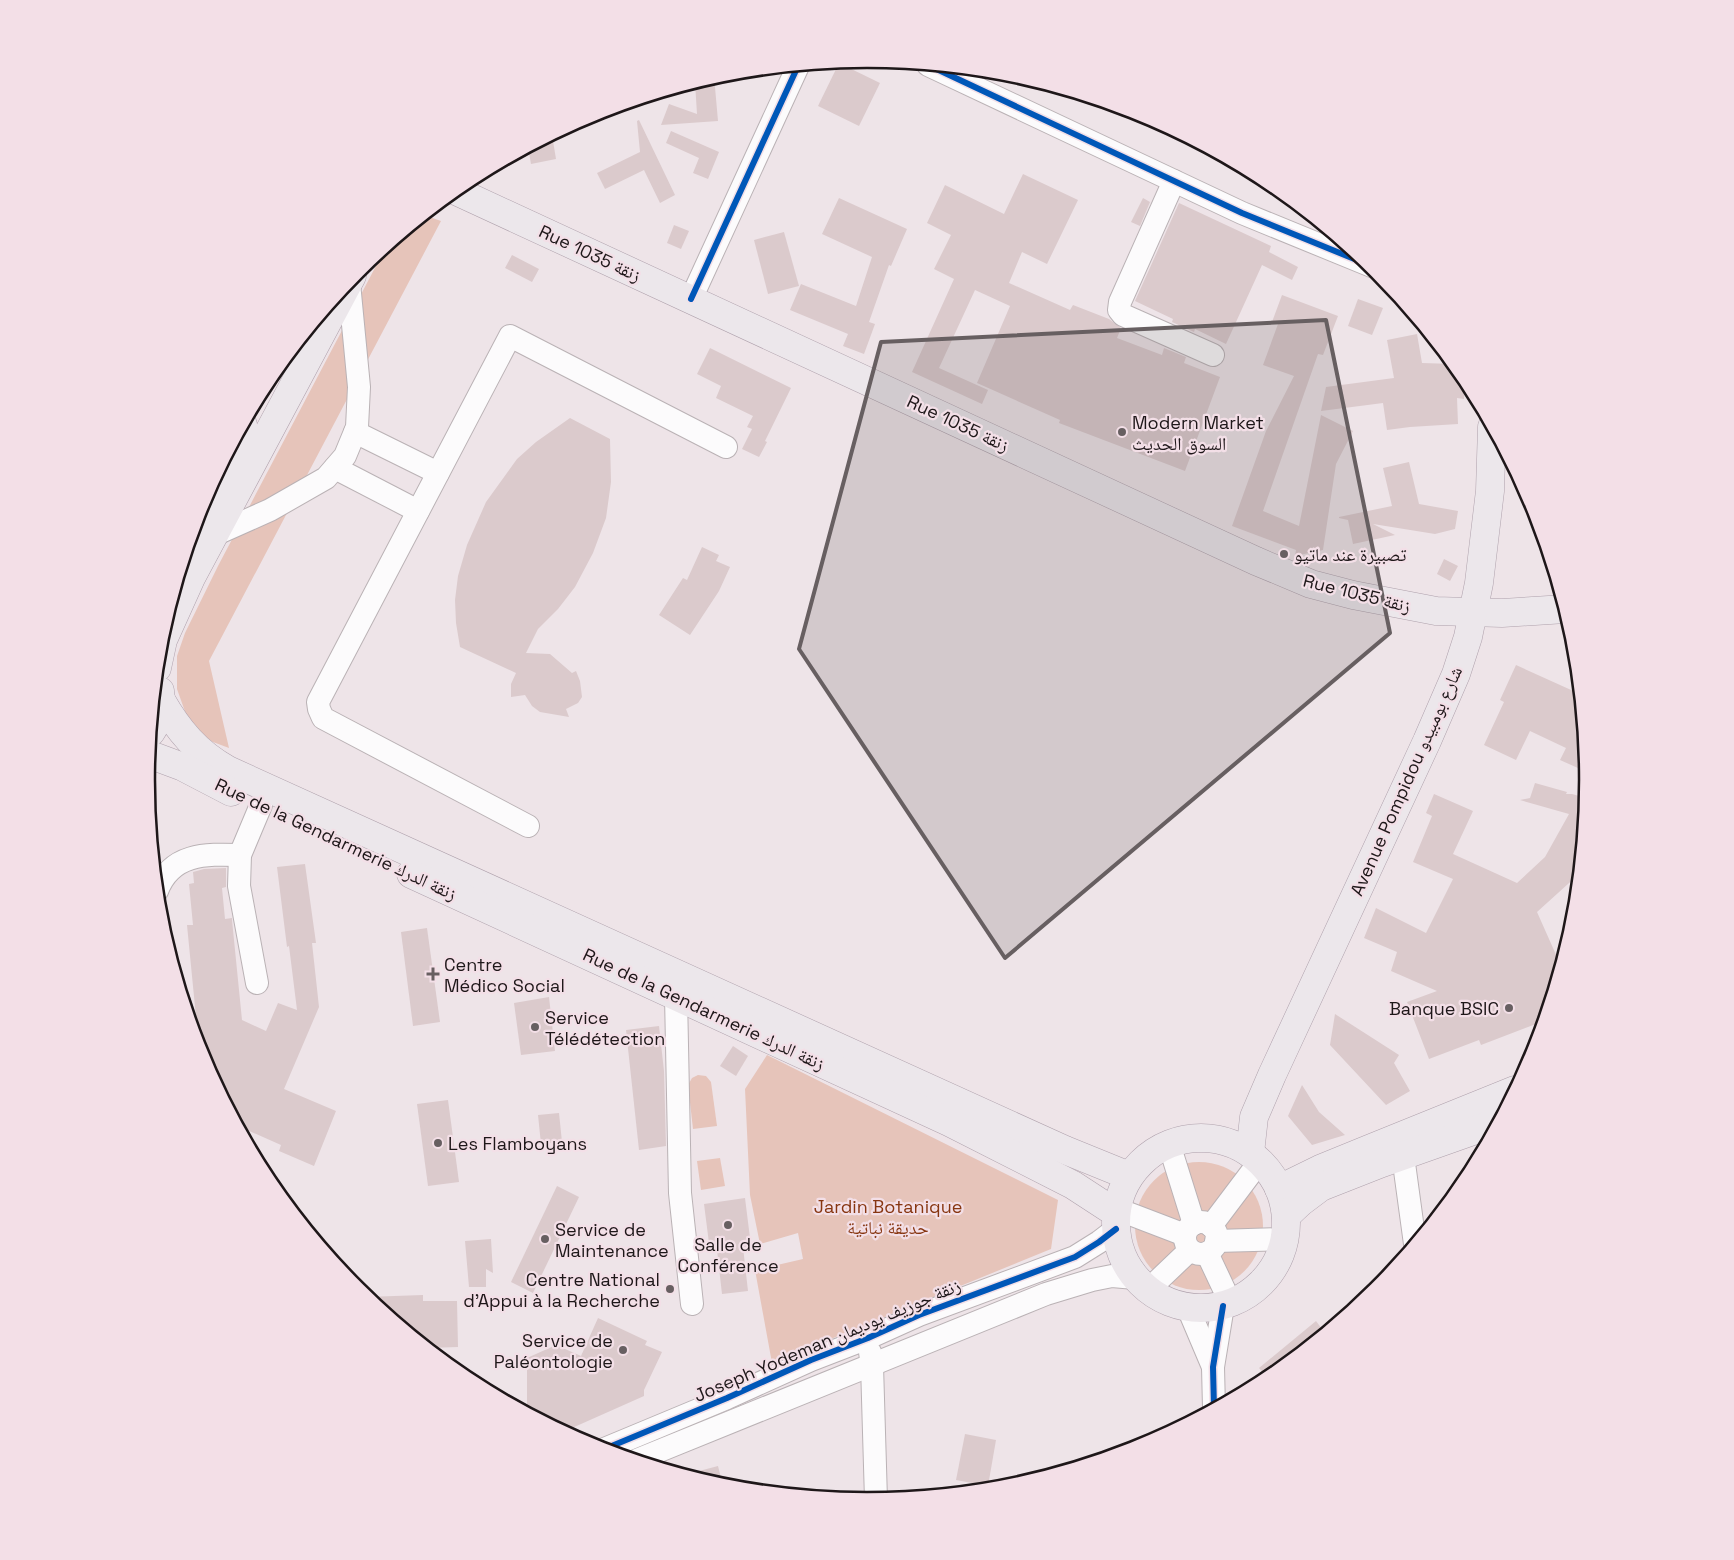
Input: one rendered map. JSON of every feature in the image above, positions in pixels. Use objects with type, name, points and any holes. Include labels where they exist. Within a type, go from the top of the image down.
[{"type":"main road","name":"Rue 1035 زنقة","points":[[463,194],[1238,553],[1311,584],[1353,595],[1436,611],[1502,613],[1558,609]]},
{"type":"main road","points":[[175,613],[191,578],[339,302]]},
{"type":"main road","name":"Avenue Pompidou شارع بومبيدو","points":[[1255,1157],[1254,1117],[1456,674],[1474,612],[1490,491],[1492,438]]},
{"type":"main road","name":"Rue de la Gendarmerie زنقة الدرك","points":[[160,693],[177,726],[198,750],[212,761],[234,773],[1065,1150],[1130,1176]]},
{"type":"main road","points":[[158,719],[160,713],[159,703]]},
{"type":"main road","name":"Rue de la Gendarmerie زنقة الدرك","points":[[155,757],[183,767],[261,806],[966,1131],[1073,1185],[1116,1217]]},
{"type":"main road","points":[[1279,1189],[1365,1150],[1507,1093]]},
{"type":"main road","points":[[1216,1139],[1254,1117]]},
{"type":"main road","points":[[1285,1228],[1301,1202],[1321,1187],[1490,1125]]},
{"type":"main road","points":[[1199,1138],[1216,1139],[1232,1143],[1255,1157],[1279,1189],[1285,1228],[1280,1256],[1266,1278],[1247,1296],[1227,1305],[1210,1309],[1188,1308],[1167,1302],[1142,1284],[1122,1255],[1116,1217],[1124,1186],[1130,1176],[1152,1153],[1169,1144],[1183,1139],[1199,1138]]},
{"type":"street","points":[[691,299],[795,72]]},
{"type":"street","points":[[943,72],[1242,213],[1352,258]]},
{"type":"street","points":[[1174,181],[1120,302],[1120,310],[1123,315],[1214,355]]},
{"type":"street","points":[[214,535],[270,510],[326,478],[346,456],[357,427],[359,386],[352,288]]},
{"type":"street","points":[[528,826],[324,718],[319,709],[318,702],[510,336],[726,447]]},
{"type":"street","points":[[356,432],[438,473]]},
{"type":"street","points":[[335,468],[418,511]]},
{"type":"street","points":[[257,983],[239,886],[240,854],[261,806]]},
{"type":"street","points":[[162,878],[179,862],[205,854],[240,854]]},
{"type":"street","points":[[676,996],[680,1193],[692,1304]]},
{"type":"street","points":[[1169,1144],[1201,1238],[1227,1305],[1213,1367],[1214,1402]]},
{"type":"street","points":[[1403,1156],[1414,1236]]},
{"type":"street","points":[[652,1459],[872,1365],[1046,1294],[1112,1276],[1142,1284],[1201,1238],[1255,1157]]},
{"type":"street","points":[[1116,1217],[1201,1238],[1285,1228]]},
{"type":"street","name":"Joseph Yodeman زنقة جوزيف يوديمان","points":[[613,1445],[919,1315],[1075,1257],[1099,1242],[1116,1217]]},
{"type":"street","points":[[1188,1308],[1213,1367]]},
{"type":"street","points":[[868,1338],[872,1365],[876,1492]]},
{"type":"highlighted area","points":[[1326,320],[1390,633],[1005,958],[799,649],[881,342]]},
{"type":"green space","points":[[430,217],[441,221],[209,661],[229,748],[205,739],[188,720],[177,689],[177,656],[185,633],[218,566],[378,262]]},
{"type":"green space","name":"Jardin Botanique حديقة نباتية","points":[[767,1055],[1058,1200],[1051,1249],[772,1363],[755,1270],[803,1259],[798,1233],[760,1244],[750,1195],[745,1089]]},
{"type":"green space","points":[[698,1075],[706,1076],[711,1082],[717,1126],[693,1129],[688,1085],[692,1078]]},
{"type":"green space","points":[[720,1158],[725,1186],[701,1190],[697,1161]]},
{"type":"green space","points":[[1199,1162],[1223,1167],[1235,1173],[1244,1181],[1252,1190],[1258,1202],[1263,1226],[1258,1250],[1252,1262],[1244,1271],[1235,1279],[1223,1285],[1199,1290],[1175,1285],[1163,1279],[1154,1271],[1146,1262],[1140,1250],[1135,1226],[1140,1202],[1146,1190],[1154,1181],[1163,1173],[1175,1167]]},
{"type":"building","points":[[850,68],[880,83],[859,126],[818,106],[836,69]]},
{"type":"building","points":[[715,84],[718,121],[661,125],[669,104],[697,114],[695,89]]},
{"type":"building","points":[[639,120],[675,195],[660,203],[644,170],[605,189],[597,173],[640,152],[637,121]]},
{"type":"building","points":[[671,131],[719,152],[708,179],[693,173],[699,158],[666,143]]},
{"type":"building","points":[[553,141],[556,159],[531,164],[529,153]]},
{"type":"building","points":[[1023,174],[1078,200],[1047,264],[1022,252],[1009,283],[1070,310],[1073,305],[1109,319],[1121,328],[1117,338],[1162,355],[1164,348],[1186,357],[1184,363],[1220,377],[1185,471],[1059,423],[1060,420],[977,383],[1010,306],[975,290],[939,368],[988,390],[982,404],[912,372],[954,279],[934,269],[951,235],[927,223],[945,185],[1004,214]]},
{"type":"building","points":[[839,198],[907,229],[891,266],[889,265],[869,322],[875,324],[864,354],[843,346],[848,334],[790,310],[801,284],[856,306],[872,257],[822,234]]},
{"type":"building","points":[[1143,198],[1150,202],[1140,226],[1131,222]]},
{"type":"building","points":[[1179,203],[1271,246],[1269,252],[1298,267],[1292,280],[1262,265],[1226,344],[1195,329],[1194,332],[1172,322],[1173,319],[1135,301]]},
{"type":"building","points":[[674,225],[689,231],[681,249],[667,243]]},
{"type":"building","points":[[784,232],[799,286],[768,294],[754,240]]},
{"type":"building","points":[[512,255],[539,269],[532,282],[505,268]]},
{"type":"building","points":[[1282,295],[1338,316],[1323,355],[1318,354],[1263,511],[1299,526],[1321,415],[1353,431],[1336,464],[1323,550],[1295,556],[1296,550],[1232,526],[1266,431],[1294,376],[1263,365],[1278,324],[1272,322]]},
{"type":"building","points":[[1358,299],[1383,308],[1372,335],[1348,326]]},
{"type":"building","points":[[1417,334],[1422,363],[1445,364],[1464,392],[1464,399],[1457,398],[1458,424],[1387,430],[1383,403],[1321,411],[1326,387],[1394,378],[1387,340]]},
{"type":"building","points":[[710,348],[791,388],[759,457],[742,449],[752,429],[747,427],[753,416],[716,398],[721,386],[697,374]]},
{"type":"building","points":[[570,418],[610,439],[611,482],[606,518],[593,553],[575,587],[558,609],[538,629],[526,653],[550,654],[572,673],[576,671],[580,681],[582,697],[578,703],[566,709],[569,717],[540,712],[532,706],[525,695],[511,697],[511,684],[516,673],[460,647],[455,600],[458,576],[467,545],[486,502],[517,459],[536,442]]},
{"type":"building","points":[[1409,462],[1419,504],[1458,511],[1455,529],[1435,534],[1373,524],[1395,535],[1353,544],[1348,520],[1339,517],[1392,506],[1383,468]]},
{"type":"building","points":[[702,547],[719,555],[716,561],[730,567],[719,591],[690,635],[659,615],[683,578],[687,580]]},
{"type":"building","points":[[1444,559],[1458,566],[1450,581],[1437,574]]},
{"type":"building","points":[[1516,665],[1573,691],[1578,733],[1578,768],[1560,760],[1566,748],[1530,731],[1516,760],[1484,745],[1504,702],[1500,700]]},
{"type":"building","points":[[1535,783],[1567,792],[1566,794],[1579,796],[1578,827],[1572,880],[1537,912],[1557,957],[1536,1024],[1481,1045],[1479,1040],[1429,1059],[1407,1002],[1437,991],[1391,971],[1397,952],[1364,938],[1376,908],[1426,933],[1453,879],[1413,862],[1432,816],[1426,813],[1434,794],[1473,811],[1453,854],[1517,883],[1545,857],[1569,814],[1520,800],[1530,798]]},
{"type":"building","points":[[305,864],[316,943],[312,943],[319,1007],[284,1089],[336,1111],[314,1166],[279,1151],[281,1145],[247,1130],[228,1095],[196,1018],[187,925],[193,925],[189,884],[194,883],[193,872],[204,869],[226,868],[226,887],[222,888],[225,919],[232,918],[242,1020],[266,1031],[278,1003],[297,1010],[277,867]]},
{"type":"building","points":[[427,928],[440,1022],[413,1026],[401,932]]},
{"type":"building","name":"Service Télédétection","points":[[549,997],[555,1051],[521,1055],[514,1003]]},
{"type":"building","points":[[1335,1014],[1399,1055],[1394,1063],[1410,1091],[1386,1105],[1330,1045]]},
{"type":"building","points":[[659,1026],[664,1071],[666,1146],[639,1150],[626,1030]]},
{"type":"building","points":[[733,1046],[748,1056],[736,1076],[720,1066]]},
{"type":"building","points":[[1302,1085],[1319,1112],[1345,1135],[1312,1145],[1288,1116]]},
{"type":"building","name":"Les Flamboyans","points":[[448,1100],[459,1182],[428,1186],[417,1104]]},
{"type":"building","points":[[559,1113],[562,1142],[541,1144],[538,1115]]},
{"type":"building","name":"Service de Maintenance","points":[[557,1186],[579,1197],[533,1293],[511,1282]]},
{"type":"building","name":"Salle de Conférence","points":[[745,1198],[751,1246],[743,1247],[748,1291],[722,1294],[717,1250],[710,1251],[704,1204]]},
{"type":"building","points":[[491,1239],[493,1273],[486,1269],[486,1287],[469,1287],[465,1241]]},
{"type":"building","points":[[423,1295],[423,1301],[457,1301],[458,1347],[437,1348],[376,1297]]},
{"type":"building","points":[[598,1318],[647,1341],[645,1345],[662,1352],[644,1390],[644,1396],[572,1428],[527,1406],[527,1358],[556,1345],[581,1356]]},
{"type":"building","points":[[1316,1321],[1322,1328],[1263,1372],[1259,1368]]},
{"type":"building","points":[[965,1434],[996,1440],[989,1482],[975,1484],[956,1480]]},
{"type":"building","points":[[718,1466],[721,1477],[697,1471]]},
{"type":"cycle path","points":[[691,299],[795,72]]},
{"type":"cycle path","points":[[943,72],[1242,213],[1352,258]]},
{"type":"cycle path","points":[[613,1445],[919,1315],[1075,1257],[1116,1229]]},
{"type":"cycle path","points":[[1214,1402],[1213,1367],[1223,1306]]},
{"type":"place","name":"Modern Market السوق الحديث","points":[[1122,432]]},
{"type":"place","name":"تصبيرة عند ماتيو","points":[[1284,554]]},
{"type":"place","name":"Centre Médico Social","points":[[433,974]]},
{"type":"place","name":"Banque BSIC","points":[[1509,1008]]},
{"type":"place","name":"Service Télédétection","points":[[535,1027]]},
{"type":"place","name":"Les Flamboyans","points":[[438,1143]]},
{"type":"place","name":"Salle de Conférence","points":[[728,1225]]},
{"type":"place","name":"Service de Maintenance","points":[[545,1239]]},
{"type":"place","name":"Centre National d'Appui à la Recherche","points":[[670,1289]]},
{"type":"place","name":"Service de Paléontologie","points":[[623,1350]]}]
